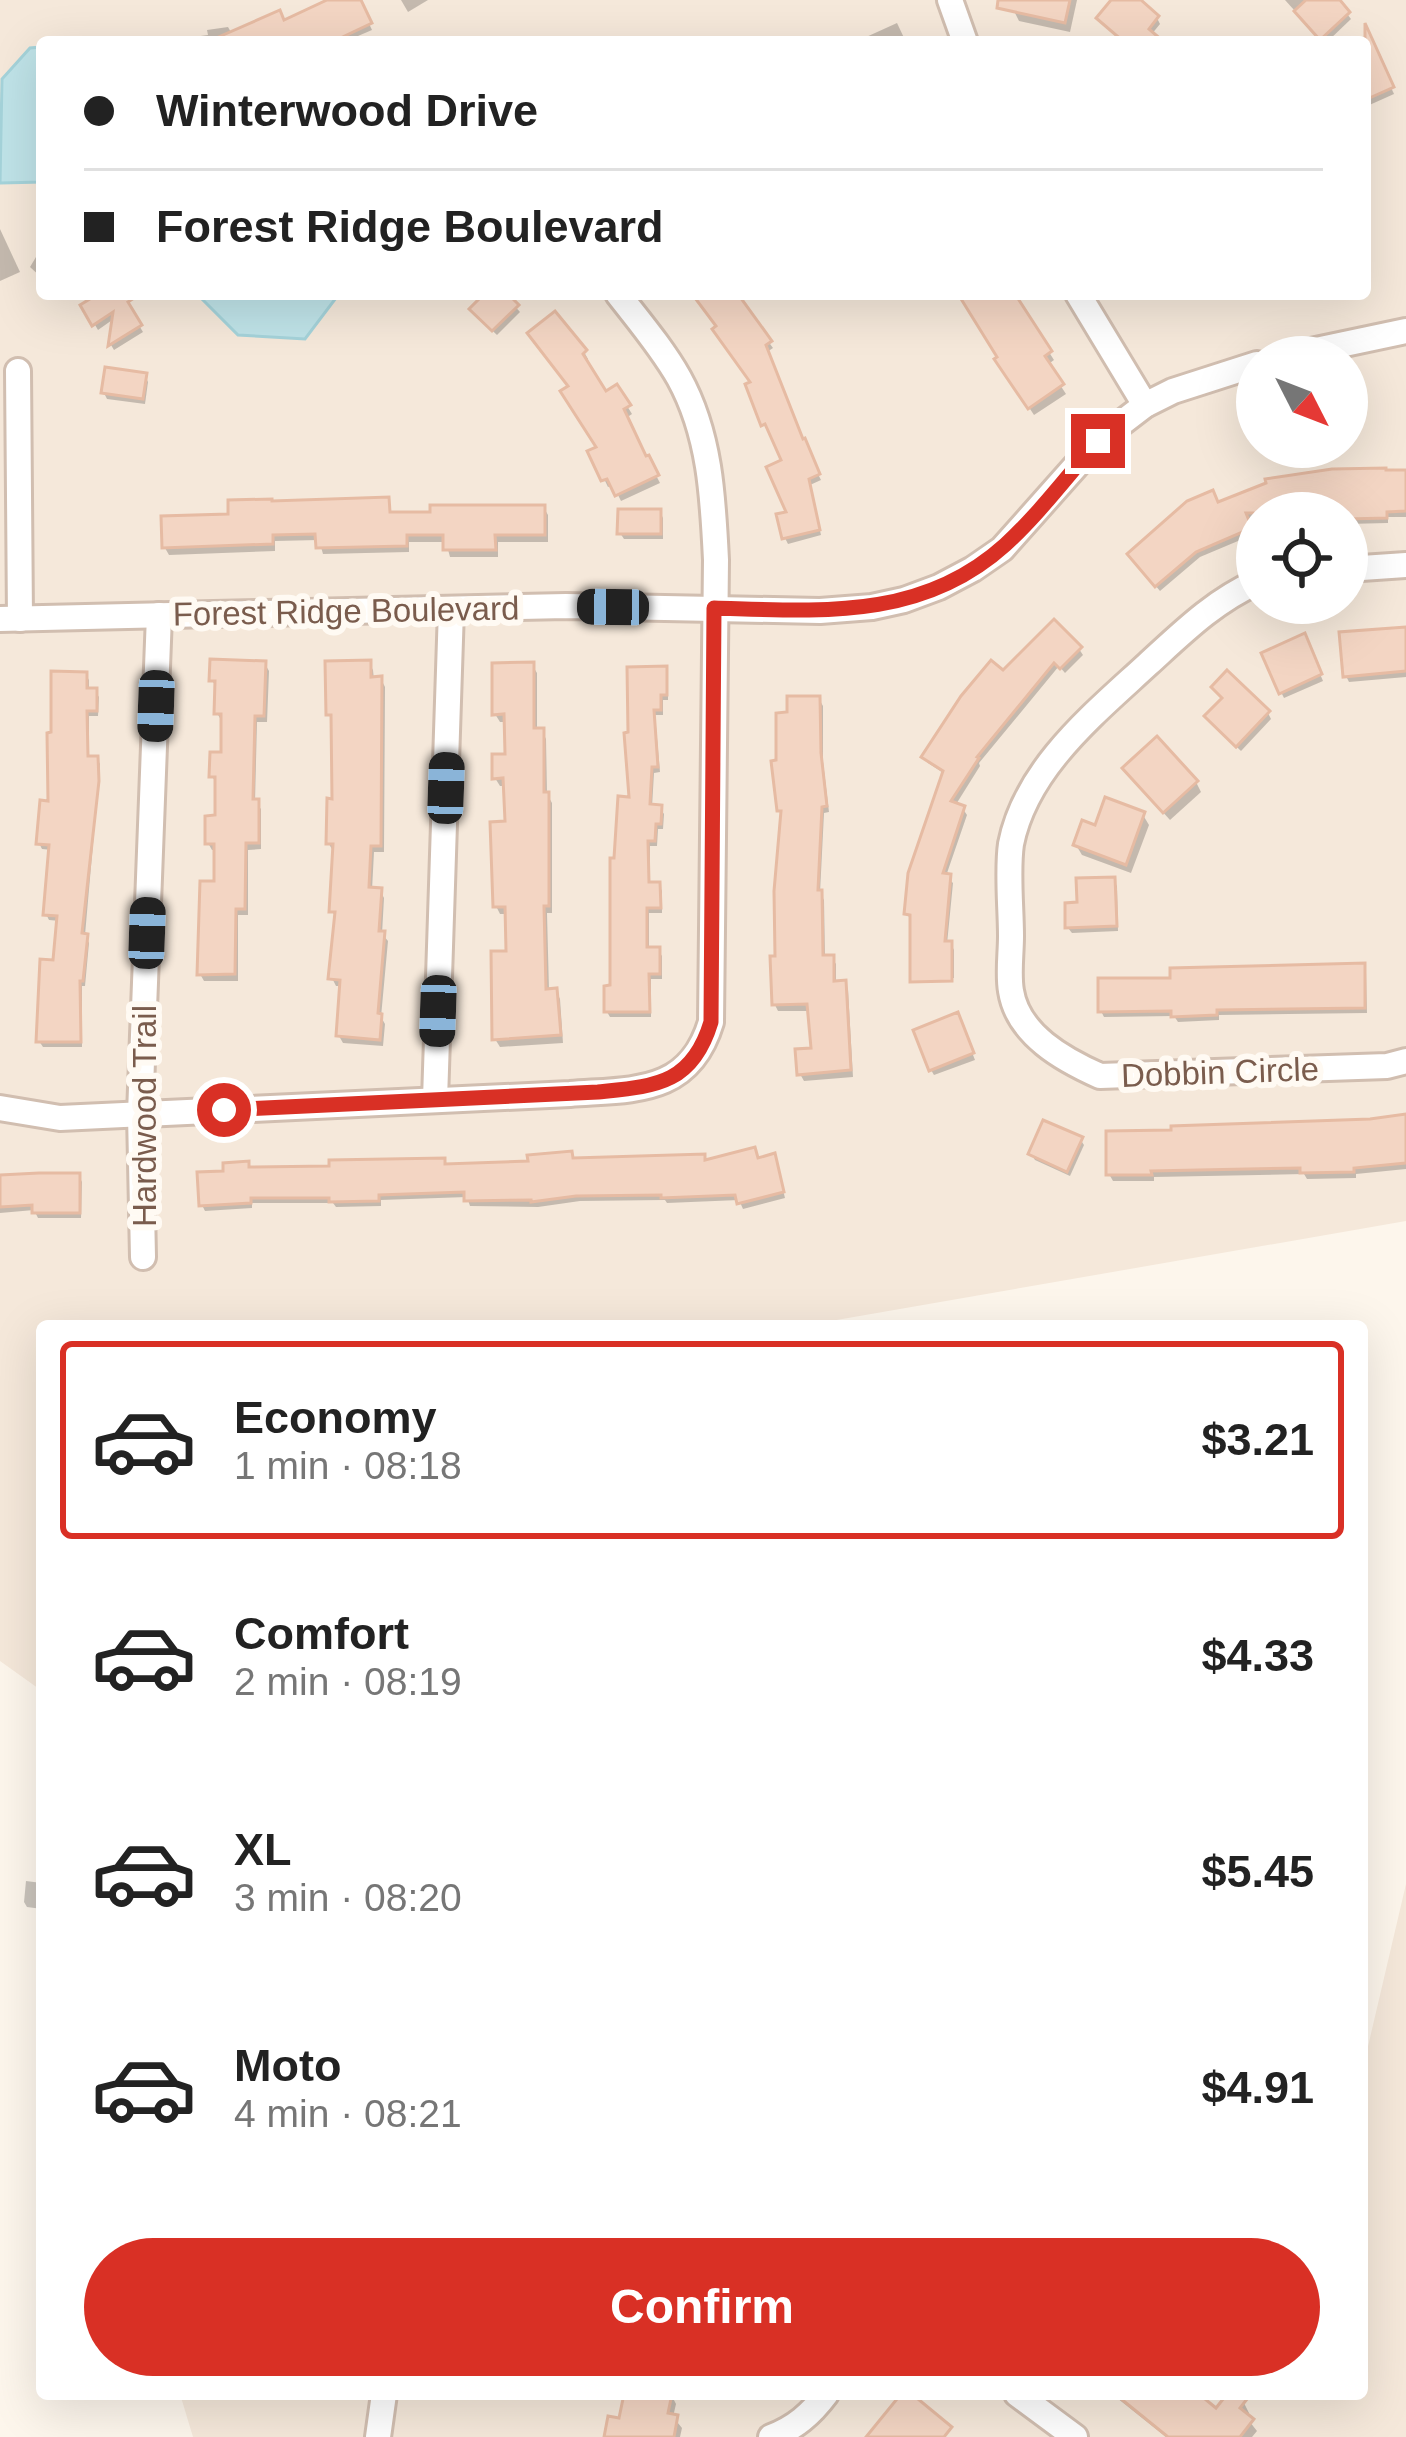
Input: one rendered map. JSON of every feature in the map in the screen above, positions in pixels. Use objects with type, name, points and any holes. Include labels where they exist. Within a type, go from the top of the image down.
[{"type":"street","points":[[950,0],[963,36]]},
{"type":"street","points":[[0,1108],[60,1118],[652,1087],[694,1059],[711,1022],[714,507],[699,423],[680,379],[622,300]]},
{"type":"street","points":[[1082,300],[1144,405]]},
{"type":"street","points":[[1368,339],[1406,331]]},
{"type":"street","points":[[10,619],[18,371]]},
{"type":"street","name":"Forest Ridge Boulevard","points":[[10,619],[566,606],[820,611],[872,607],[940,587],[973,569],[1002,548],[1098,441],[1144,405],[1236,371]]},
{"type":"street","points":[[1368,567],[1406,565]]},
{"type":"street","name":"Dobbin Circle","points":[[1236,594],[1203,613],[1082,725],[1027,798],[1011,845],[1011,992],[1019,1018],[1067,1061],[1100,1076],[1388,1066],[1406,1061]]},
{"type":"street","points":[[435,1100],[451,609]]},
{"type":"street","name":"Hardwood Trail","points":[[143,1257],[140,1114],[159,615]]},
{"type":"street","points":[[378,2437],[383,2400]]},
{"type":"street","points":[[771,2437],[792,2428],[821,2400]]},
{"type":"street","points":[[1025,2400],[1075,2437]]},
{"type":"shaded area","points":[[0,0],[1406,0],[1406,1221],[837,1320],[36,1320],[36,1687],[0,1661]]},
{"type":"shaded area","points":[[1406,1884],[1406,2437],[193,2437],[182,2400],[1368,2400],[1368,2046]]},
{"type":"water","points":[[30,48],[36,48],[36,182],[0,183],[2,79]]},
{"type":"water","points":[[203,300],[334,300],[305,339],[238,335]]},
{"type":"building","points":[[327,0],[361,0],[372,23],[345,36],[221,36],[280,10],[284,20]]},
{"type":"building","points":[[998,0],[1070,0],[1065,23],[997,8]]},
{"type":"building","points":[[1111,0],[1141,0],[1159,16],[1149,29],[1157,36],[1117,36],[1096,18]]},
{"type":"building","points":[[1306,0],[1340,0],[1350,12],[1324,36],[1316,36],[1294,11]]},
{"type":"building","points":[[1371,36],[1394,87],[1371,97]]},
{"type":"building","points":[[88,300],[131,300],[142,325],[108,346],[113,312],[92,326],[80,305]]},
{"type":"building","points":[[478,300],[514,300],[519,305],[492,331],[469,309]]},
{"type":"building","points":[[696,300],[742,300],[772,341],[766,345],[820,474],[809,479],[820,530],[782,539],[776,514],[786,512],[766,467],[781,460],[765,424],[761,426],[745,384],[750,382],[712,329],[716,326]]},
{"type":"building","points":[[962,300],[1019,300],[1052,351],[1045,356],[1064,384],[1028,409],[994,359]]},
{"type":"building","points":[[555,311],[587,350],[583,354],[606,391],[617,384],[631,405],[624,409],[659,475],[615,496],[607,479],[601,481],[587,451],[596,447],[560,391],[568,386],[527,333]]},
{"type":"building","points":[[105,367],[147,373],[143,399],[101,393]]},
{"type":"building","points":[[1332,469],[1406,470],[1406,511],[1368,518],[1368,492],[1243,492],[1266,483],[1265,479]]},
{"type":"building","points":[[1213,490],[1218,502],[1236,495],[1236,535],[1196,552],[1155,587],[1127,554],[1187,501]]},
{"type":"building","points":[[389,497],[390,512],[430,512],[430,505],[545,505],[545,535],[495,535],[496,550],[443,550],[443,535],[407,535],[407,546],[316,548],[315,534],[273,535],[273,544],[162,548],[161,516],[228,514],[228,500]]},
{"type":"building","points":[[618,509],[661,509],[661,534],[617,534]]},
{"type":"building","points":[[1054,619],[1082,647],[1060,669],[1054,663],[977,757],[951,801],[965,806],[943,873],[951,874],[945,941],[952,941],[952,981],[910,982],[910,915],[904,914],[908,873],[943,771],[921,757],[991,660],[1003,670]]},
{"type":"building","points":[[1406,627],[1406,671],[1343,677],[1339,632]]},
{"type":"building","points":[[1305,633],[1322,674],[1279,694],[1261,653]]},
{"type":"building","points":[[210,659],[266,661],[264,716],[255,716],[253,799],[259,799],[259,843],[246,843],[245,909],[236,909],[235,974],[197,975],[200,881],[214,881],[214,844],[205,844],[205,816],[215,815],[210,752],[221,752],[221,714],[214,714]]},
{"type":"building","points":[[371,660],[371,677],[382,676],[381,846],[371,846],[369,887],[382,888],[380,1040],[336,1036],[340,980],[328,979],[335,912],[329,912],[333,844],[326,844],[327,798],[332,799],[325,661]]},
{"type":"building","points":[[534,662],[534,728],[544,728],[544,792],[549,792],[546,989],[557,988],[561,1035],[492,1040],[491,951],[506,951],[505,907],[493,907],[490,822],[505,821],[503,778],[492,779],[492,754],[505,754],[504,714],[492,715],[492,663]]},
{"type":"building","points":[[667,666],[667,695],[661,695],[661,710],[654,710],[658,767],[652,767],[650,804],[662,805],[661,824],[656,824],[655,841],[648,841],[649,882],[660,882],[661,908],[647,908],[647,947],[660,947],[660,974],[649,974],[650,1012],[604,1012],[604,986],[610,985],[610,858],[614,858],[618,796],[629,797],[624,733],[628,732],[627,667]]},
{"type":"building","points":[[1227,670],[1270,711],[1236,747],[1204,716],[1222,698],[1211,687]]},
{"type":"building","points":[[51,671],[87,672],[87,688],[97,688],[97,711],[87,711],[88,756],[98,756],[99,781],[82,933],[88,934],[80,981],[81,1042],[36,1042],[40,959],[53,960],[57,916],[43,915],[49,845],[36,844],[40,800],[48,801]]},
{"type":"building","points":[[787,696],[820,696],[827,806],[822,807],[818,890],[822,890],[823,955],[834,955],[834,981],[846,980],[851,1070],[797,1075],[795,1049],[811,1048],[807,1004],[772,1005],[770,956],[775,956],[774,891],[781,811],[777,811],[771,761],[776,760],[776,713],[787,712]]},
{"type":"building","points":[[1157,736],[1198,781],[1163,813],[1122,768]]},
{"type":"building","points":[[1105,797],[1145,812],[1126,865],[1073,845],[1082,820],[1095,825]]},
{"type":"building","points":[[1115,877],[1117,926],[1065,928],[1065,903],[1077,902],[1076,878]]},
{"type":"building","points":[[1365,963],[1365,1008],[1217,1010],[1217,1015],[1171,1017],[1171,1011],[1098,1012],[1098,978],[1170,978],[1170,968]]},
{"type":"building","points":[[958,1012],[974,1053],[929,1071],[913,1030]]},
{"type":"building","points":[[1406,1114],[1406,1163],[1354,1168],[1354,1172],[1300,1173],[1300,1168],[1106,1175],[1106,1131]]},
{"type":"building","points":[[1043,1120],[1083,1137],[1067,1172],[1028,1154]]},
{"type":"building","points":[[755,1147],[758,1158],[775,1153],[784,1192],[737,1204],[735,1195],[464,1201],[464,1192],[379,1195],[379,1201],[251,1198],[251,1203],[199,1206],[197,1172],[223,1171],[223,1163],[329,1166],[329,1160],[445,1158],[445,1164],[528,1161],[527,1155],[572,1151],[573,1158],[705,1154],[705,1160]]},
{"type":"building","points":[[80,1173],[80,1213],[32,1213],[32,1205],[0,1207],[0,1175]]},
{"type":"building","points":[[623,2400],[671,2400],[668,2413],[678,2415],[674,2437],[604,2437],[608,2416],[619,2418]]},
{"type":"building","points":[[896,2400],[919,2400],[952,2427],[944,2437],[866,2437]]},
{"type":"building","points":[[1122,2400],[1206,2400],[1216,2408],[1222,2400],[1246,2400],[1240,2408],[1254,2419],[1240,2437],[1168,2437]]},
{"type":"route","points":[[224,1110],[598,1092],[652,1087],[686,1068],[705,1041],[711,1022],[714,608],[820,611],[872,607],[940,587],[973,569],[1015,536],[1098,441]]}]
